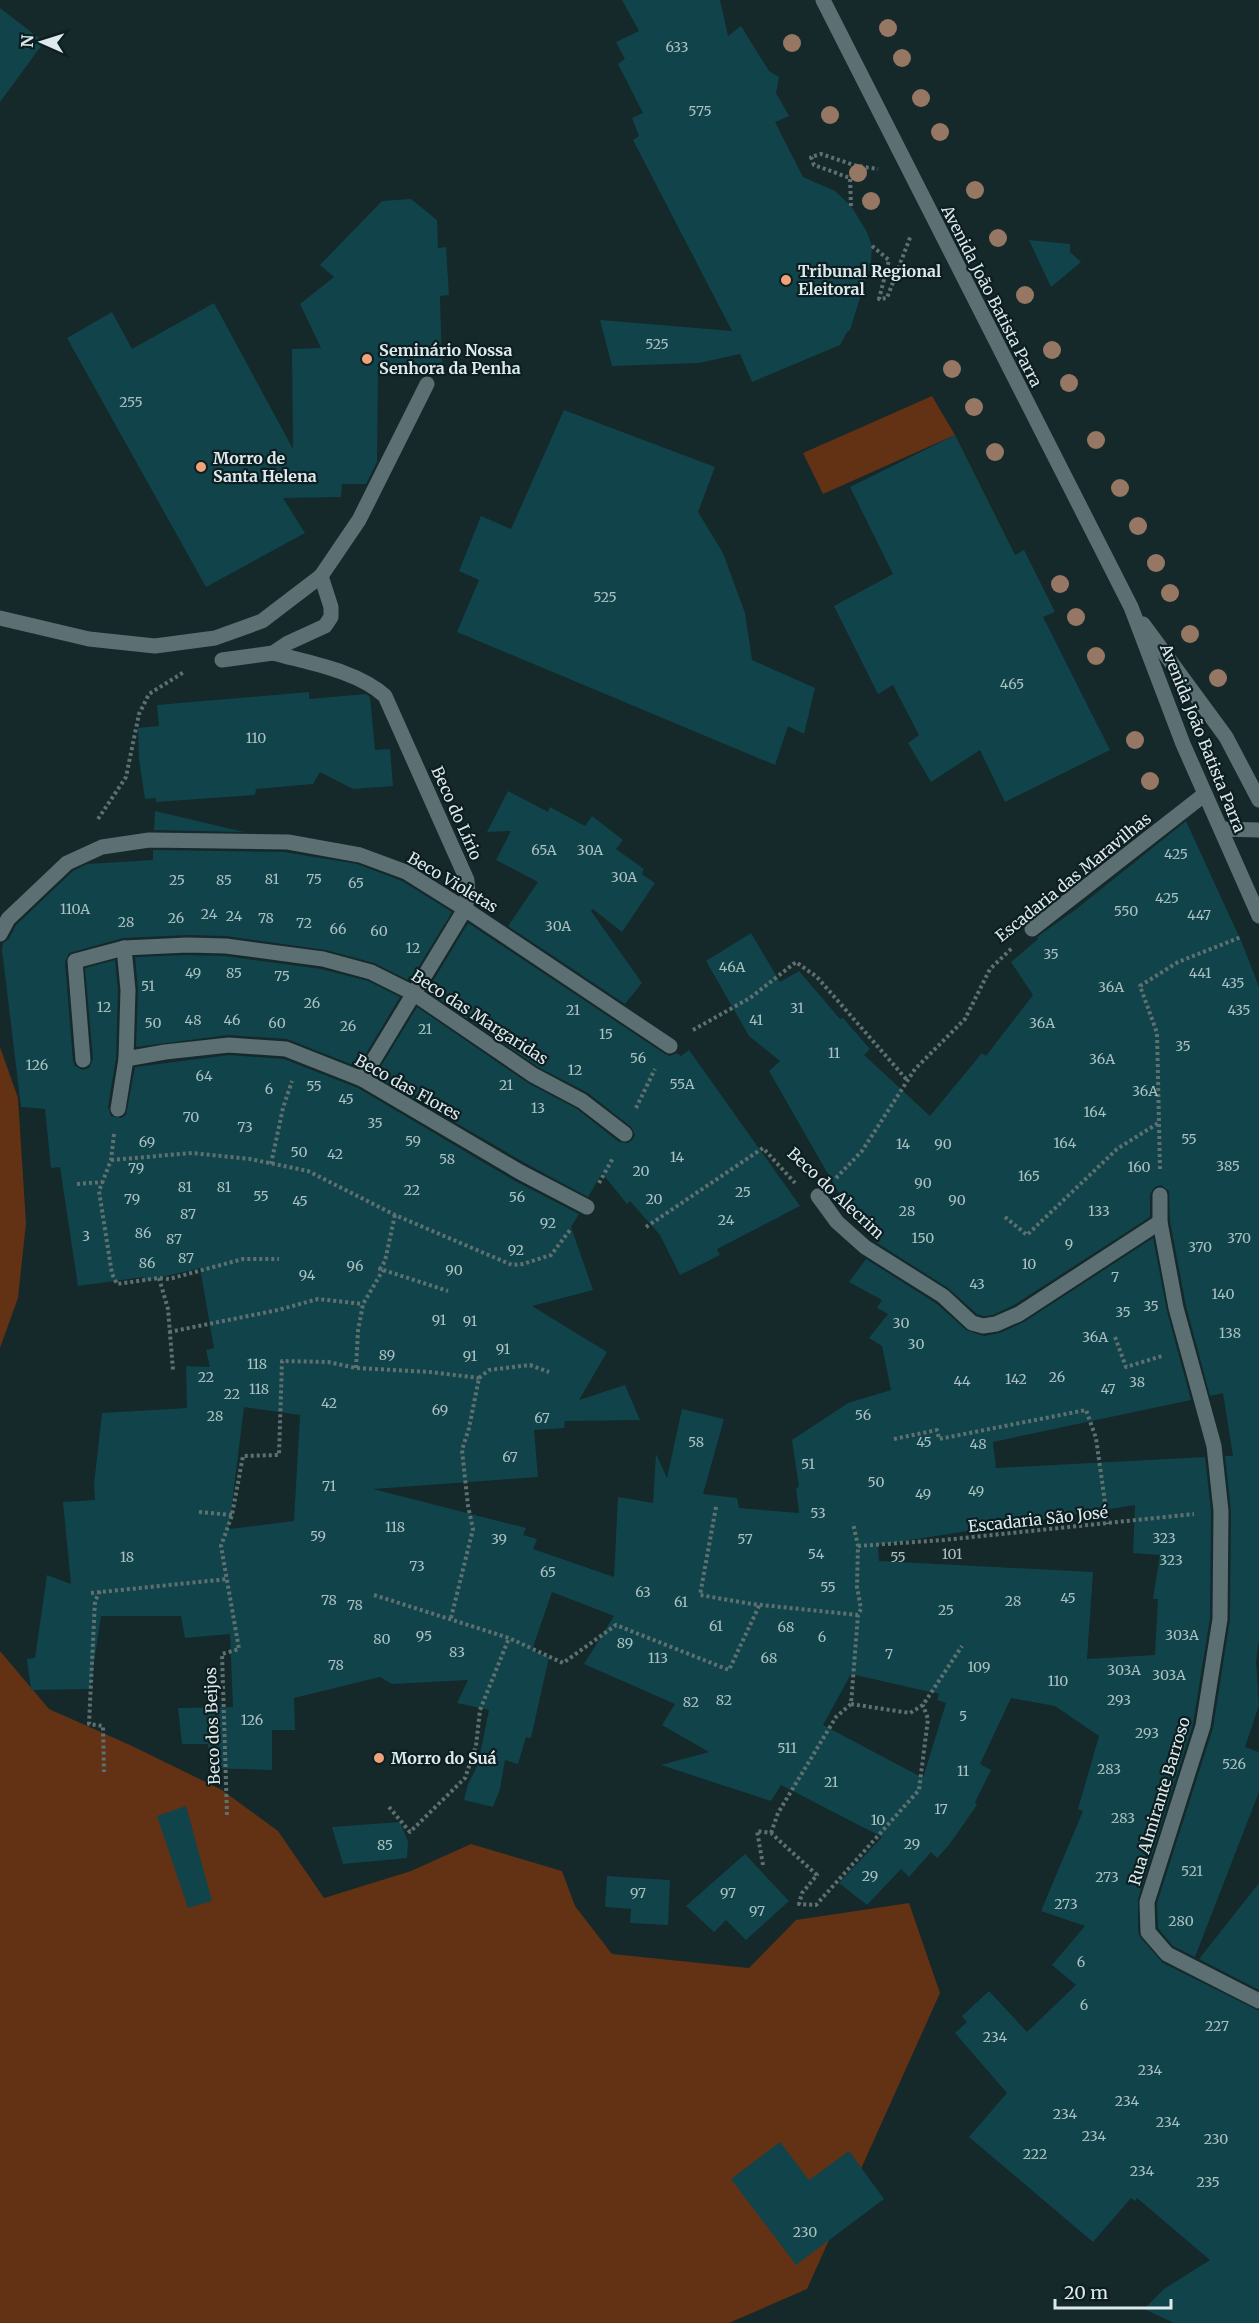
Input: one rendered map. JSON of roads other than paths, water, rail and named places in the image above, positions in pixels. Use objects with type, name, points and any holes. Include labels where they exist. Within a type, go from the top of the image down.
[{"type":"street","name":"Avenida João Batista Parra","points":[[823,0],[1131,607],[1205,794],[1259,916]]},
{"type":"street","points":[[0,618],[89,639],[155,646],[215,638],[262,621],[321,576],[359,520],[427,384]]},
{"type":"street","points":[[222,660],[273,653],[288,643],[325,626],[332,617],[321,576]]},
{"type":"street","name":"Avenida João Batista Parra","points":[[1131,607],[1226,737],[1259,800]]},
{"type":"street","name":"Beco do Lírio","points":[[273,653],[359,678],[374,685],[385,696],[467,880],[468,893],[465,909],[362,1078]]},
{"type":"street","name":"Escadaria das Maravilhas","points":[[1032,929],[1205,794]]},
{"type":"street","points":[[1221,829],[1259,830]]},
{"type":"street","name":"Beco Violetas","points":[[0,934],[8,919],[67,863],[102,847],[149,840],[288,842],[360,855],[406,872],[670,1046]]},
{"type":"street","name":"Beco das Margaridas","points":[[83,1060],[75,961],[124,948],[187,945],[226,946],[322,959],[371,972],[413,993],[533,1075],[582,1101],[625,1134]]},
{"type":"street","points":[[118,1109],[126,1059],[128,990],[124,948]]},
{"type":"street","name":"Beco das Flores","points":[[126,1059],[229,1045],[286,1049],[362,1078],[520,1172],[587,1207]]},
{"type":"street","name":"Rua Almirante Barroso","points":[[1160,1195],[1160,1222],[1179,1318],[1214,1446],[1221,1511],[1220,1619],[1203,1726],[1147,1902],[1148,1932],[1167,1954],[1259,2001]]},
{"type":"street","name":"Beco do Alecrim","points":[[818,1196],[837,1222],[865,1247],[943,1296],[972,1323],[982,1326],[996,1324],[1019,1314],[1160,1222]]},
{"type":"place","name":"Tribunal Regional Eleitoral","points":[[786,280]]},
{"type":"place","name":"Seminário Nossa Senhora da Penha","points":[[367,359]]},
{"type":"place","name":"Morro de Santa Helena","points":[[201,467]]},
{"type":"place","name":"Morro do Suá","points":[[379,1758]]}]
